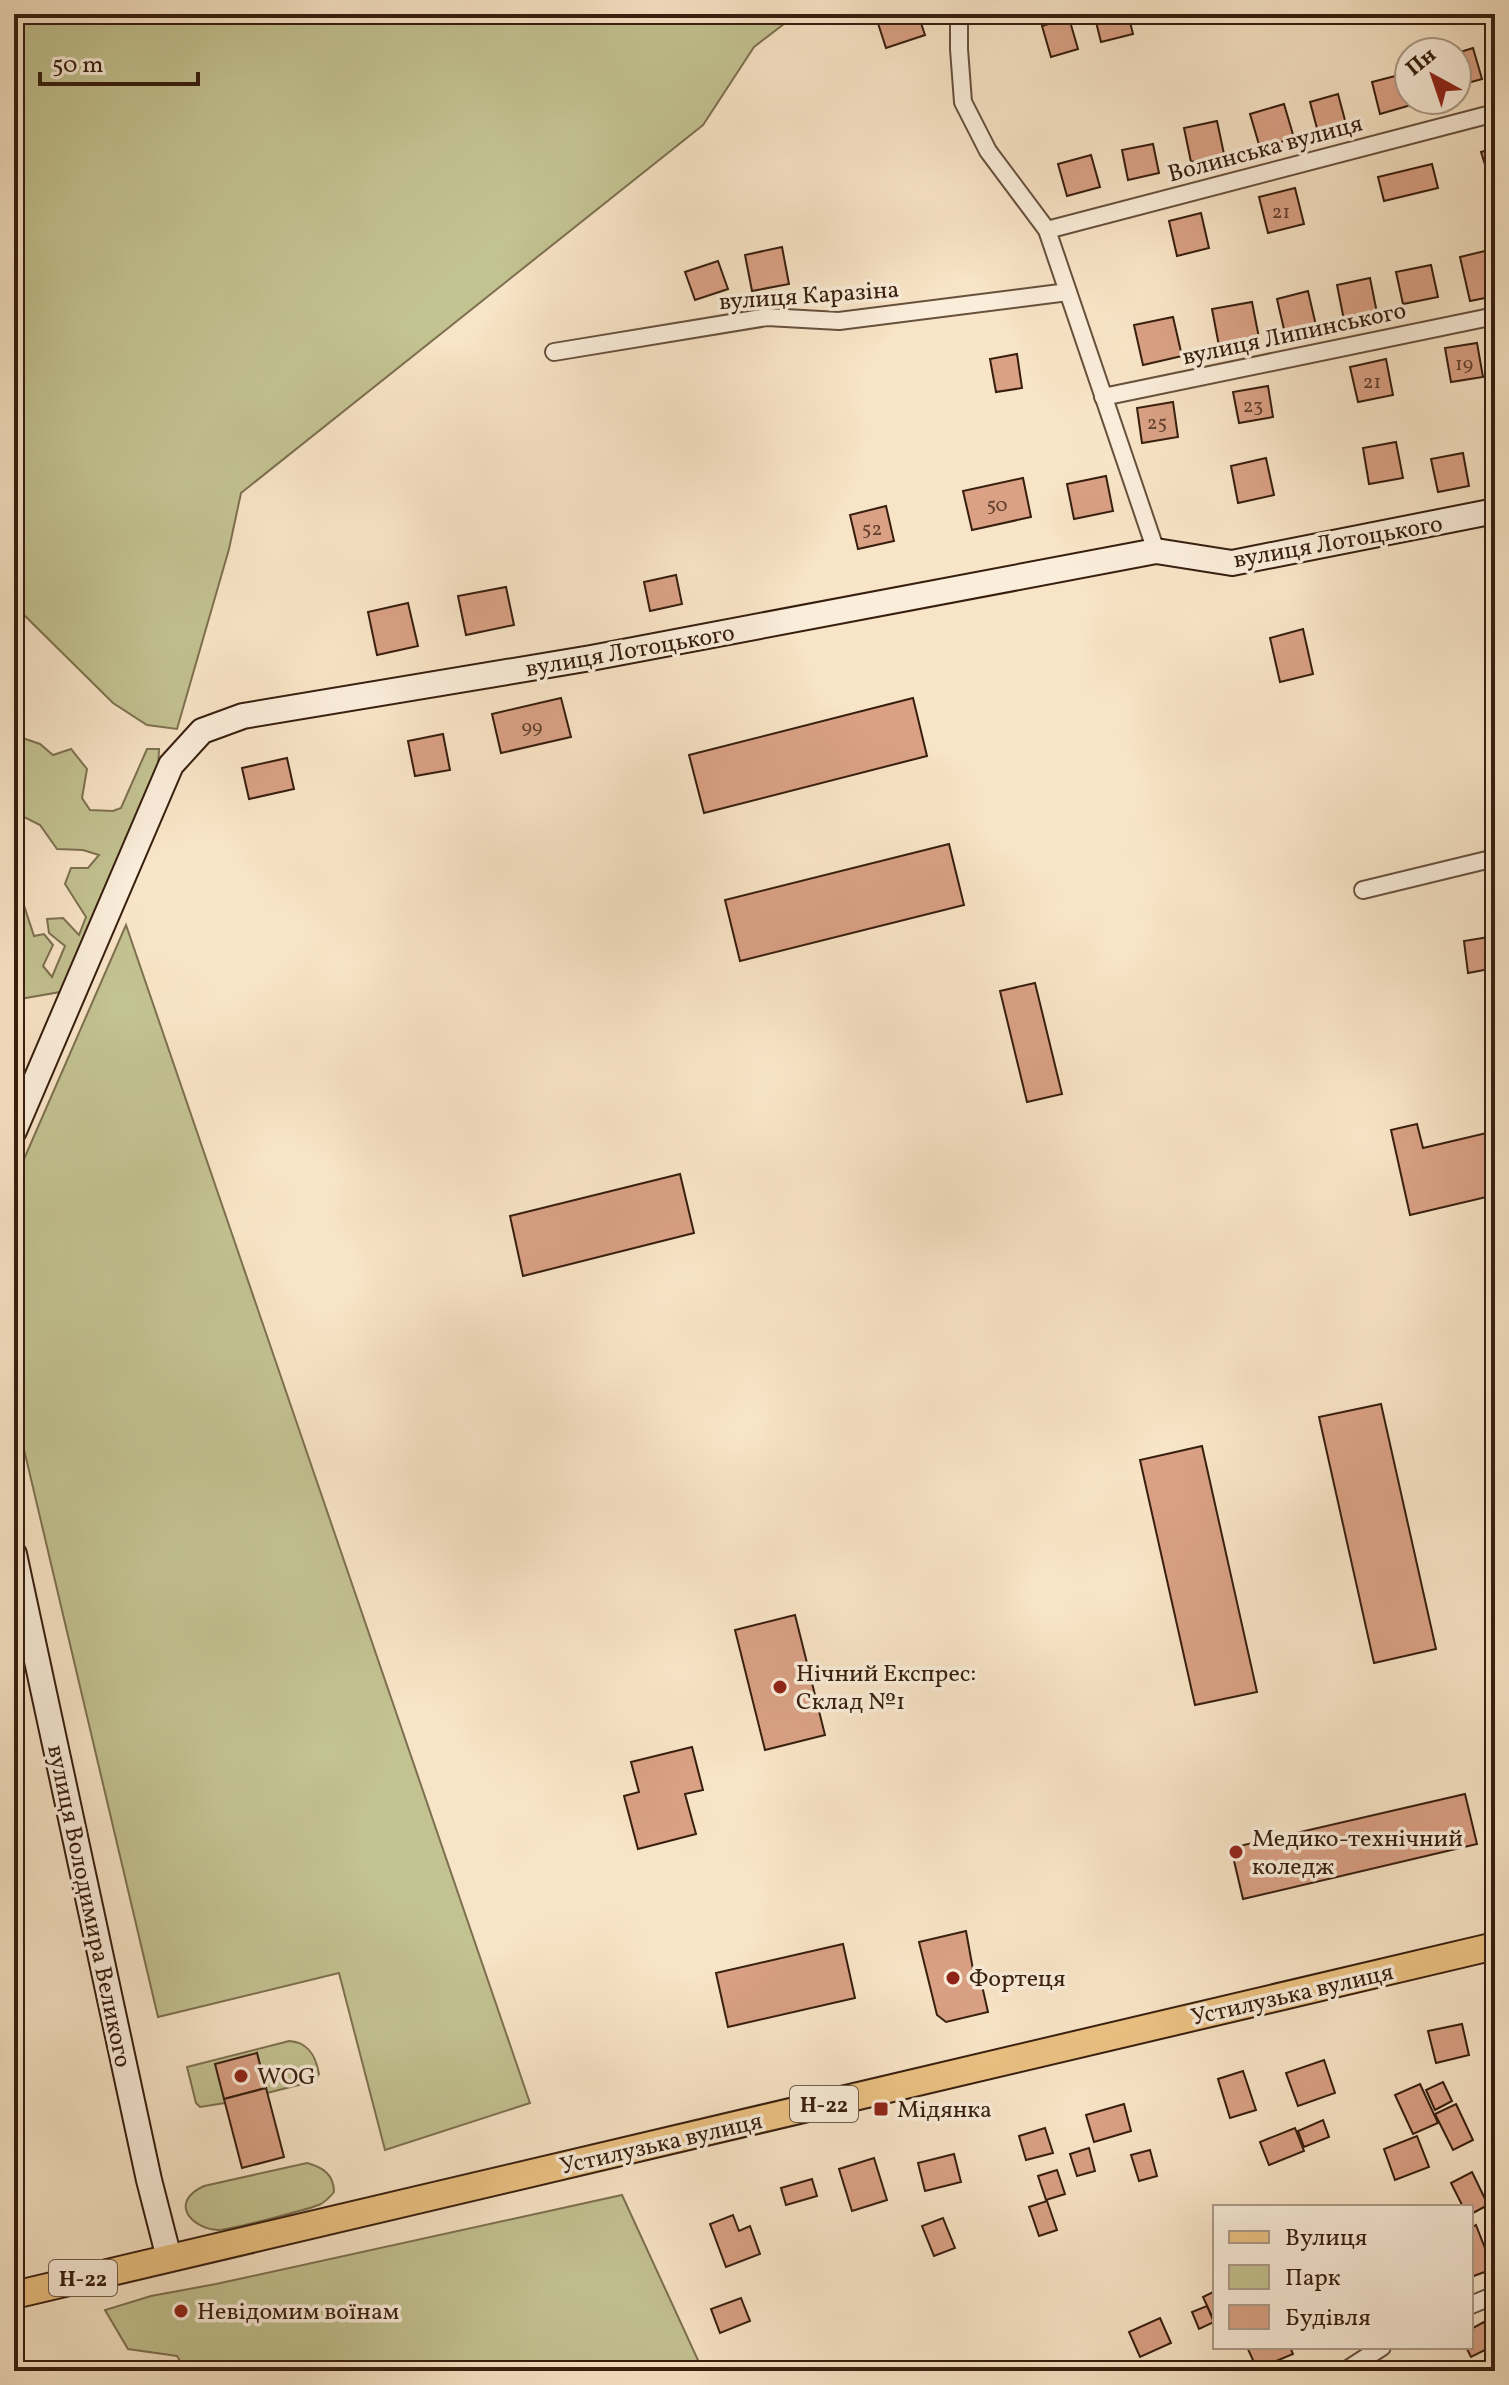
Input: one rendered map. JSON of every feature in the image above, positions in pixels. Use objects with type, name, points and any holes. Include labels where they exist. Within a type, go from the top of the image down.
[{"type":"main road","name":"Устилузька вулиця","points":[[14,2295],[1495,1946]]},
{"type":"street","points":[[962,14],[959,49],[963,102],[988,151],[1047,230],[1156,551]]},
{"type":"street","name":"Волинська вулиця","points":[[1047,230],[1495,113]]},
{"type":"street","name":"вулиця Каразіна","points":[[554,352],[767,317],[839,321],[1068,292]]},
{"type":"street","name":"вулиця Липинського","points":[[1103,397],[1495,316]]},
{"type":"street","name":"вулиця Лотоцького","points":[[14,1131],[171,765],[202,731],[243,716],[591,658],[1156,551],[1232,563],[1495,511]]},
{"type":"street","points":[[1363,890],[1495,858]]},
{"type":"street","name":"вулиця Володимира Великого","points":[[14,1554],[149,2180],[169,2258]]},
{"type":"street","points":[[1473,2304],[1495,2295]]},
{"type":"street","points":[[1345,2371],[1379,2349]]},
{"type":"green space","points":[[14,14],[797,14],[754,47],[703,125],[241,493],[229,549],[177,729],[147,725],[113,703],[14,605]]},
{"type":"green space","points":[[14,735],[40,744],[53,755],[71,749],[87,769],[82,798],[90,810],[113,811],[121,808],[147,749],[159,749],[158,771],[60,992],[14,1000],[14,875],[34,936],[44,934],[53,945],[43,966],[52,977],[65,946],[49,933],[47,919],[63,918],[79,935],[86,917],[65,884],[71,868],[88,868],[99,855],[83,850],[57,849],[40,825],[14,812]]},
{"type":"green space","points":[[126,925],[530,2103],[385,2150],[339,1973],[158,2017],[14,1407],[14,1182]]},
{"type":"green space","points":[[289,2041],[302,2044],[313,2056],[319,2074],[314,2081],[267,2093],[257,2053],[225,2103],[200,2107],[196,2103],[187,2067]]},
{"type":"green space","points":[[307,2163],[322,2169],[332,2180],[334,2192],[321,2204],[218,2230],[199,2225],[187,2213],[187,2199],[204,2186]]},
{"type":"green space","points":[[622,2195],[703,2371],[186,2371],[177,2356],[128,2349],[105,2310],[151,2296]]},
{"type":"building","points":[[875,14],[918,14],[925,35],[886,48]]},
{"type":"building","points":[[1094,14],[1128,14],[1133,34],[1101,42]]},
{"type":"building","points":[[1069,18],[1078,49],[1051,57],[1042,26]]},
{"type":"building","points":[[1473,48],[1482,79],[1473,82]]},
{"type":"building","points":[[1393,77],[1393,110],[1380,114],[1372,82]]},
{"type":"building","points":[[1338,94],[1346,124],[1318,132],[1310,102]]},
{"type":"building","points":[[1284,104],[1294,138],[1260,148],[1250,114]]},
{"type":"building","points":[[1217,121],[1224,154],[1191,162],[1184,128]]},
{"type":"building","points":[[1153,144],[1159,173],[1128,180],[1122,150]]},
{"type":"building","points":[[1495,148],[1495,182],[1491,183],[1481,152]]},
{"type":"building","points":[[1091,155],[1100,187],[1067,196],[1058,164]]},
{"type":"building","points":[[1432,164],[1438,188],[1384,201],[1378,177]]},
{"type":"building","points":[[1295,188],[1304,224],[1268,233],[1259,197]]},
{"type":"building","points":[[1201,213],[1209,248],[1177,256],[1169,221]]},
{"type":"building","points":[[782,247],[789,284],[752,291],[745,255]]},
{"type":"building","points":[[1493,249],[1495,296],[1470,301],[1460,257]]},
{"type":"building","points":[[718,261],[728,289],[695,300],[685,272]]},
{"type":"building","points":[[1431,265],[1438,297],[1403,304],[1396,272]]},
{"type":"building","points":[[1370,278],[1377,313],[1344,320],[1337,285]]},
{"type":"building","points":[[1308,291],[1317,330],[1286,338],[1277,299]]},
{"type":"building","points":[[1252,302],[1259,338],[1219,346],[1212,309]]},
{"type":"building","points":[[1173,317],[1182,356],[1143,365],[1134,325]]},
{"type":"building","points":[[1477,343],[1483,377],[1451,382],[1445,348]]},
{"type":"building","points":[[1017,354],[1022,388],[996,392],[990,359]]},
{"type":"building","points":[[1386,359],[1393,395],[1358,402],[1350,367]]},
{"type":"building","points":[[1268,386],[1273,417],[1239,423],[1233,392]]},
{"type":"building","points":[[1173,402],[1178,437],[1142,443],[1137,408]]},
{"type":"building","points":[[1396,442],[1403,478],[1369,484],[1363,448]]},
{"type":"building","points":[[1463,453],[1469,486],[1438,492],[1431,459]]},
{"type":"building","points":[[1266,458],[1274,495],[1238,503],[1231,466]]},
{"type":"building","points":[[1106,476],[1113,511],[1074,519],[1067,484]]},
{"type":"building","points":[[1023,478],[1031,517],[972,530],[963,491]]},
{"type":"building","points":[[886,506],[894,541],[858,549],[850,515]]},
{"type":"building","points":[[676,575],[682,604],[650,611],[644,582]]},
{"type":"building","points":[[506,587],[514,625],[466,635],[458,596]]},
{"type":"building","points":[[408,603],[418,646],[377,655],[368,612]]},
{"type":"building","points":[[1303,629],[1313,674],[1280,682],[1270,638]]},
{"type":"building","points":[[561,698],[571,737],[501,753],[492,714]]},
{"type":"building","points":[[913,698],[927,756],[704,813],[689,755]]},
{"type":"building","points":[[443,734],[450,770],[415,776],[408,741]]},
{"type":"building","points":[[287,758],[294,789],[249,799],[242,768]]},
{"type":"building","points":[[1495,786],[1495,829],[1486,788]]},
{"type":"building","points":[[949,844],[964,905],[740,961],[725,900]]},
{"type":"building","points":[[1495,936],[1495,968],[1468,973],[1464,941]]},
{"type":"building","points":[[1035,983],[1062,1094],[1027,1102],[1000,991]]},
{"type":"building","points":[[1417,1124],[1423,1148],[1495,1131],[1495,1195],[1410,1215],[1391,1130]]},
{"type":"building","points":[[680,1174],[694,1233],[523,1276],[510,1216]]},
{"type":"building","points":[[1381,1404],[1436,1649],[1374,1663],[1319,1417]]},
{"type":"building","points":[[1202,1446],[1257,1692],[1195,1705],[1140,1460]]},
{"type":"building","points":[[795,1615],[825,1735],[765,1750],[735,1630]]},
{"type":"building","points":[[692,1747],[703,1790],[685,1794],[696,1834],[638,1849],[624,1796],[639,1792],[631,1762]]},
{"type":"building","points":[[1465,1794],[1477,1844],[1243,1899],[1231,1848]]},
{"type":"building","name":"Фортеця","points":[[966,1931],[974,1975],[981,1981],[988,2012],[946,2022],[937,2015],[919,1942]]},
{"type":"building","points":[[843,1944],[855,1998],[728,2027],[716,1973]]},
{"type":"building","points":[[1495,2021],[1495,2054],[1493,2054],[1487,2023]]},
{"type":"building","points":[[1462,2024],[1469,2055],[1436,2063],[1428,2031]]},
{"type":"building","name":"WOG","points":[[257,2053],[266,2088],[224,2099],[215,2064]]},
{"type":"building","points":[[1324,2060],[1335,2093],[1298,2106],[1286,2073]]},
{"type":"building","points":[[1243,2071],[1256,2110],[1230,2118],[1218,2079]]},
{"type":"building","points":[[1443,2082],[1452,2101],[1435,2110],[1426,2090]]},
{"type":"building","points":[[1420,2084],[1438,2123],[1413,2134],[1395,2095]]},
{"type":"building","points":[[266,2088],[284,2157],[242,2168],[224,2099]]},
{"type":"building","points":[[1124,2104],[1131,2131],[1094,2142],[1086,2115]]},
{"type":"building","points":[[1456,2104],[1473,2140],[1453,2150],[1435,2114]]},
{"type":"building","points":[[1323,2120],[1329,2137],[1304,2147],[1298,2131]]},
{"type":"building","points":[[1045,2128],[1053,2153],[1026,2160],[1019,2136]]},
{"type":"building","points":[[1295,2128],[1304,2151],[1269,2165],[1260,2142]]},
{"type":"building","points":[[1417,2136],[1429,2167],[1395,2180],[1384,2149]]},
{"type":"building","points":[[1089,2148],[1095,2171],[1077,2176],[1070,2154]]},
{"type":"building","points":[[1150,2150],[1157,2176],[1139,2181],[1131,2155]]},
{"type":"building","points":[[954,2154],[961,2182],[925,2191],[918,2163]]},
{"type":"building","points":[[874,2158],[887,2200],[852,2211],[839,2169]]},
{"type":"building","points":[[1057,2170],[1065,2194],[1046,2200],[1038,2176]]},
{"type":"building","points":[[1472,2172],[1488,2205],[1473,2213],[1473,2205],[1462,2205],[1451,2183]]},
{"type":"building","points":[[812,2179],[817,2196],[786,2205],[781,2188]]},
{"type":"building","points":[[1047,2201],[1057,2230],[1039,2236],[1029,2207]]},
{"type":"building","points":[[733,2215],[739,2231],[750,2226],[760,2254],[726,2267],[710,2224]]},
{"type":"building","points":[[943,2218],[955,2248],[934,2256],[922,2226]]},
{"type":"building","points":[[1476,2225],[1493,2269],[1473,2276],[1473,2227]]},
{"type":"building","points":[[1213,2292],[1213,2319],[1203,2297]]},
{"type":"building","points":[[741,2298],[750,2321],[720,2333],[711,2309]]},
{"type":"building","points":[[1207,2306],[1213,2322],[1199,2329],[1192,2312]]},
{"type":"building","points":[[1160,2318],[1171,2343],[1140,2357],[1129,2332]]},
{"type":"building","points":[[1484,2322],[1495,2345],[1471,2357],[1467,2349],[1473,2349],[1473,2328]]},
{"type":"building","points":[[1248,2349],[1291,2349],[1293,2354],[1257,2369]]},
{"type":"place","name":"Нічний Експрес: Склад №1","points":[[780,1687]]},
{"type":"place","name":"Медико-технічний коледж","points":[[1236,1852]]},
{"type":"place","name":"Фортеця","points":[[953,1978]]},
{"type":"place","name":"WOG","points":[[241,2076]]},
{"type":"place","name":"Мідянка","points":[[881,2109]]},
{"type":"place","name":"Невідомим воїнам","points":[[181,2311]]}]
